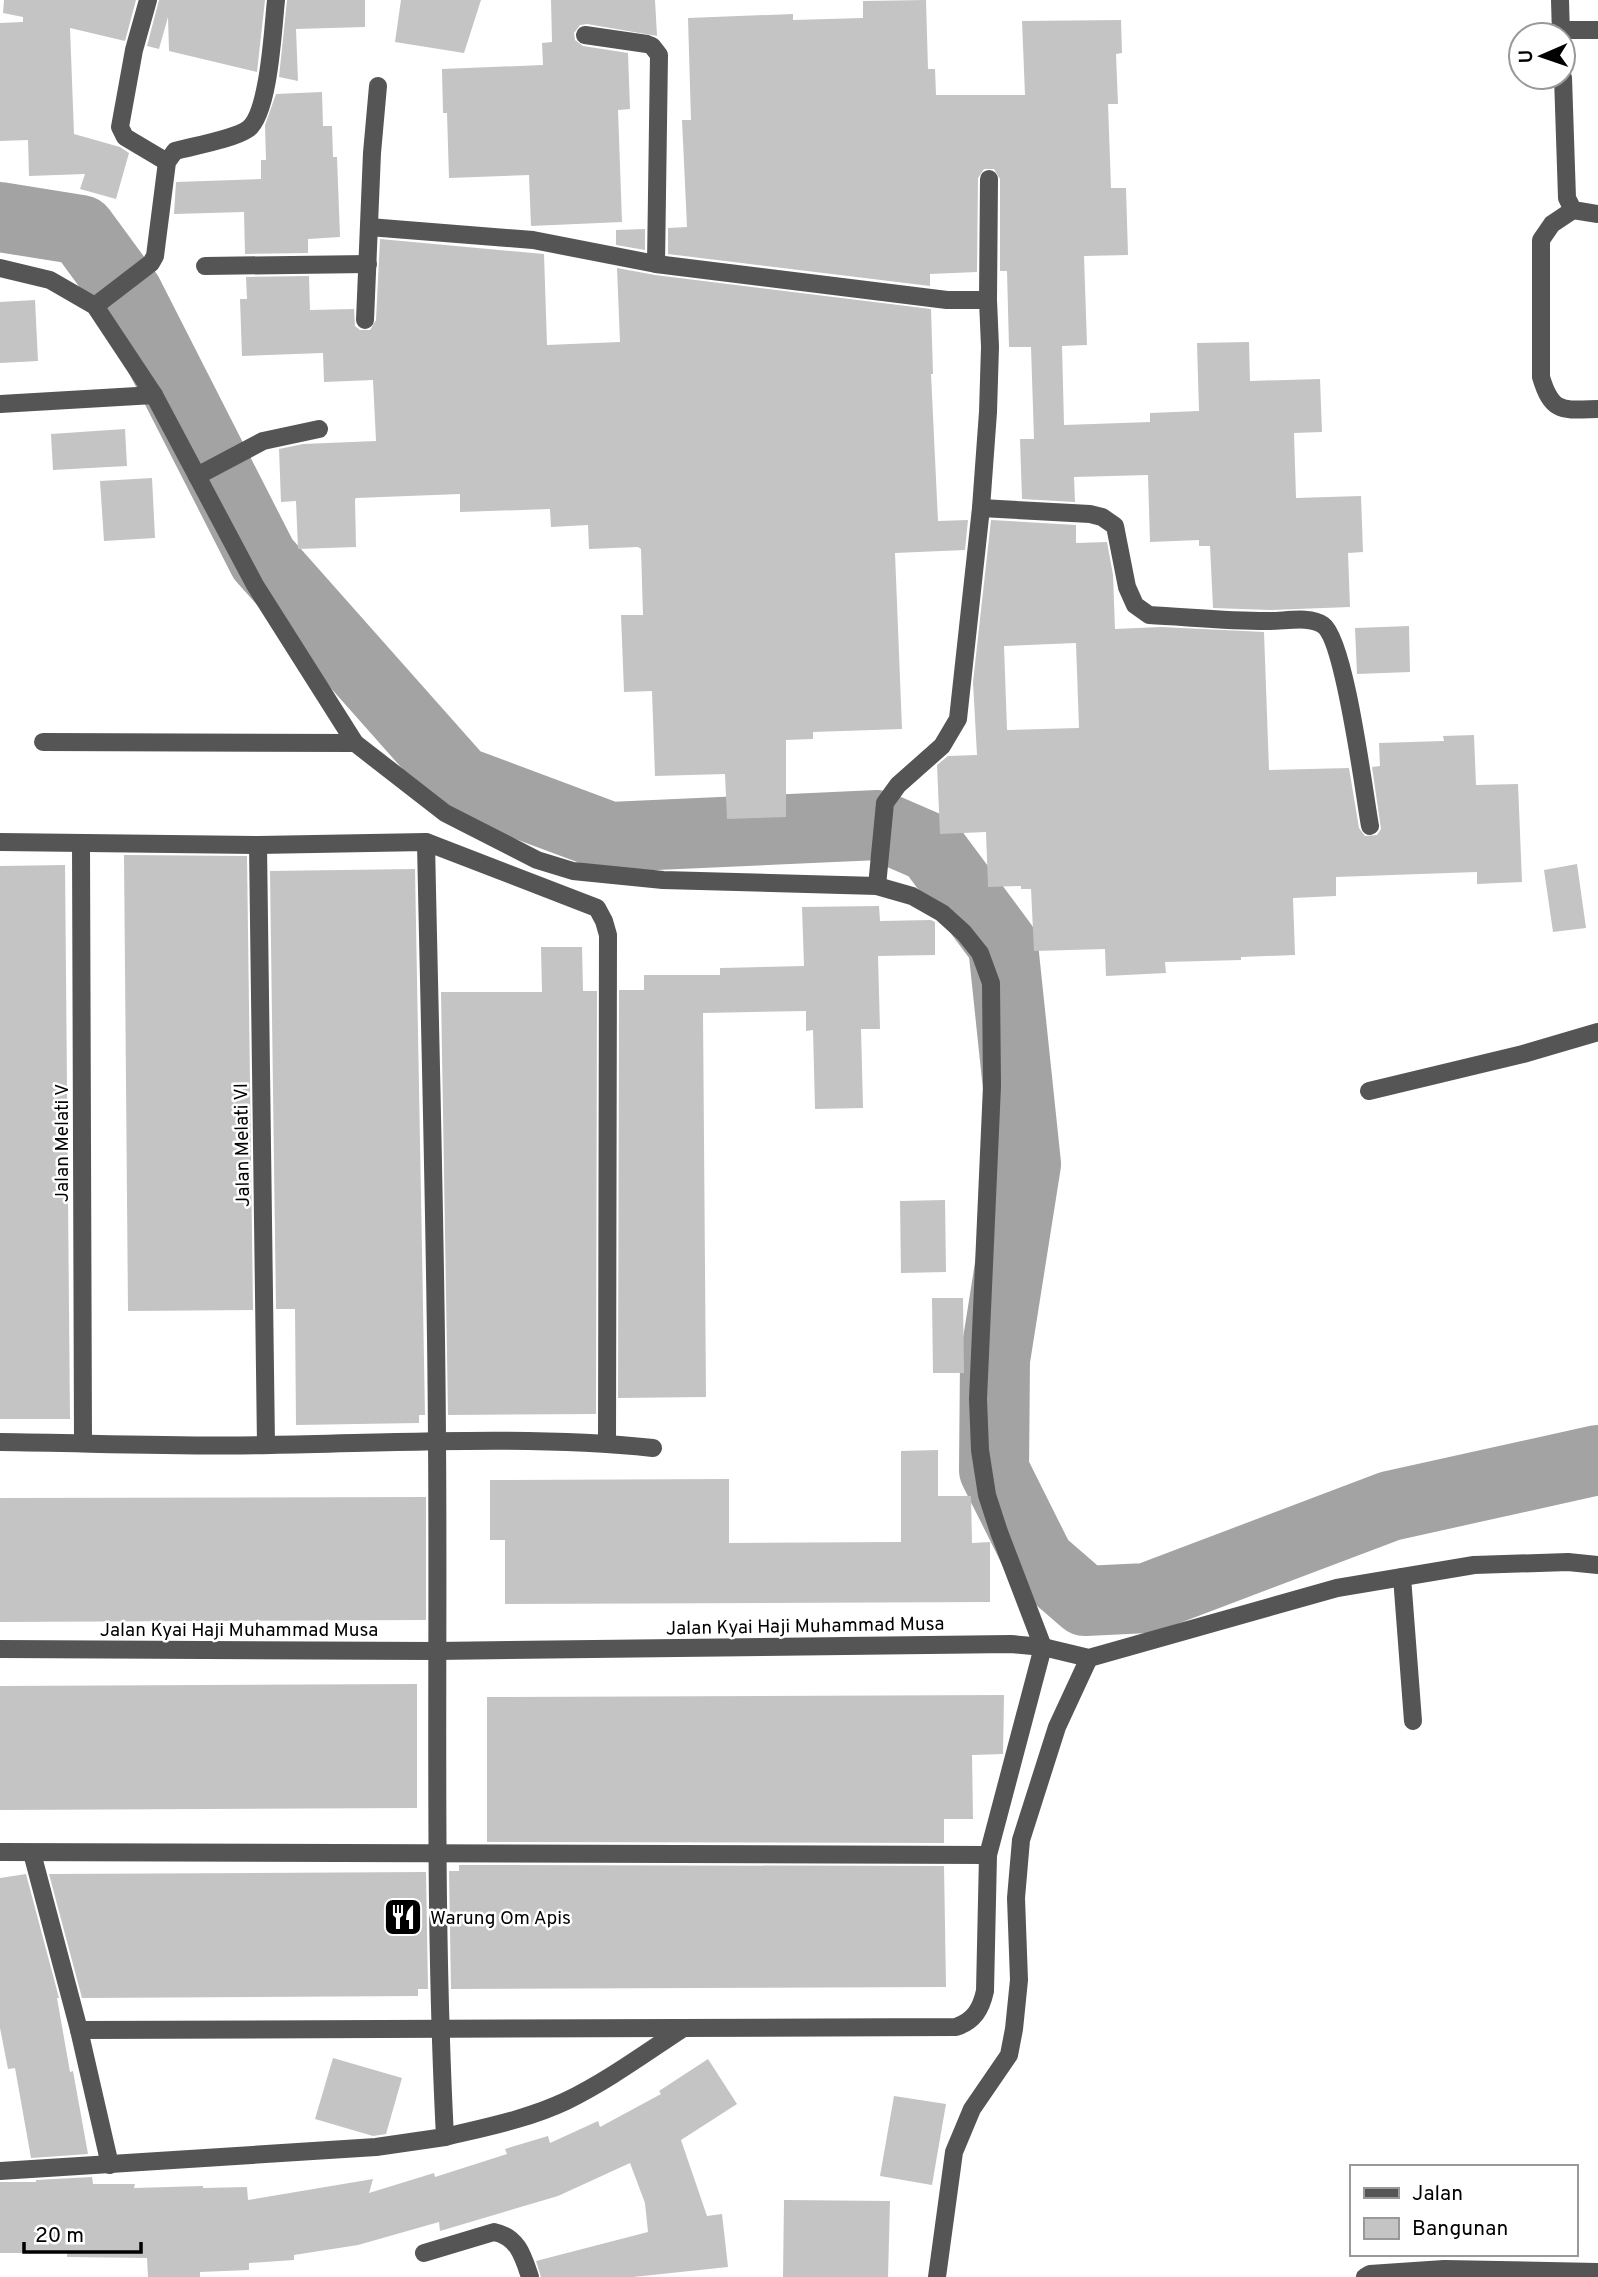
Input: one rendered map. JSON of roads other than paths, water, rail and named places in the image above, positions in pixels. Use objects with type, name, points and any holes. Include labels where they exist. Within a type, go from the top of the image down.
[{"type":"street","points":[[148,0],[134,50],[120,127],[125,137],[167,162]]},
{"type":"street","points":[[95,306],[151,263],[158,249],[167,162],[176,151],[242,133],[254,124],[267,80],[276,0]]},
{"type":"street","points":[[1560,0],[1561,21]]},
{"type":"street","points":[[1577,32],[1598,30]]},
{"type":"street","points":[[585,34],[647,44],[659,55],[656,264]]},
{"type":"street","points":[[365,320],[372,153],[378,86]]},
{"type":"street","points":[[1563,91],[1567,198],[1573,210]]},
{"type":"street","points":[[877,886],[882,809],[898,785],[948,739],[958,719],[981,508],[989,379],[989,179]]},
{"type":"street","points":[[1598,214],[1573,210],[1552,224],[1541,240],[1541,377],[1547,397],[1559,407],[1598,409]]},
{"type":"street","points":[[369,227],[533,240],[656,264],[947,300],[988,300]]},
{"type":"street","points":[[205,266],[368,264]]},
{"type":"street","points":[[0,268],[50,280],[95,306],[203,473],[255,585],[355,743],[445,813],[537,860],[573,871],[663,880],[877,886],[912,896],[942,913],[964,933],[980,953],[991,983],[992,1086],[978,1399],[980,1450],[987,1494],[999,1532],[1043,1647],[988,1855],[985,1991],[982,2006],[966,2024],[956,2027],[682,2029],[440,2027],[79,2030]]},
{"type":"street","points":[[0,404],[154,396]]},
{"type":"street","points":[[203,473],[263,442],[319,429]]},
{"type":"street","points":[[981,508],[1078,513],[1102,517],[1115,526],[1127,587],[1135,605],[1149,615],[1266,621],[1305,620],[1322,624],[1331,634],[1342,671],[1370,826]]},
{"type":"street","points":[[43,742],[355,743]]},
{"type":"street","points":[[0,842],[258,845],[426,842],[597,908],[608,935],[607,1443]]},
{"type":"street","points":[[426,842],[437,1442],[440,2027],[445,2137]]},
{"type":"street","name":"Jalan Melati V","points":[[81,844],[83,1443]]},
{"type":"street","name":"Jalan Melati VI","points":[[258,845],[266,1445]]},
{"type":"street","points":[[1368,1091],[1598,1032]]},
{"type":"street","points":[[0,1442],[266,1445],[607,1443],[653,1448]]},
{"type":"street","name":"Jalan Kyai Haji Muhammad Musa","points":[[0,1649],[436,1651],[1011,1644],[1043,1647],[1089,1658],[1337,1588],[1474,1565],[1568,1562],[1598,1564]]},
{"type":"street","points":[[1402,1577],[1413,1721]]},
{"type":"street","points":[[937,2277],[954,2152],[972,2109],[1009,2055],[1014,2029],[1019,1980],[1016,1898],[1021,1840],[1058,1727],[1089,1658]]},
{"type":"street","points":[[0,1852],[988,1855]]},
{"type":"street","points":[[32,1853],[79,2030],[110,2165]]},
{"type":"street","points":[[0,2171],[376,2147],[445,2137],[520,2118],[564,2102],[603,2081],[682,2029]]},
{"type":"street","points":[[424,2253],[494,2232],[505,2234],[521,2251],[530,2277]]},
{"type":"street","points":[[1364,2277],[1370,2274],[1444,2269],[1598,2272]]},
{"type":"waterway","points":[[0,217],[81,230],[128,294],[263,559],[460,781],[610,837],[878,825],[931,848],[1003,945],[1026,1164],[995,1360],[994,1470],[1040,1562],[1085,1601],[1147,1598],[1390,1506],[1598,1460]]},
{"type":"place","name":"Warung Om Apis","points":[[403,1917]]}]
